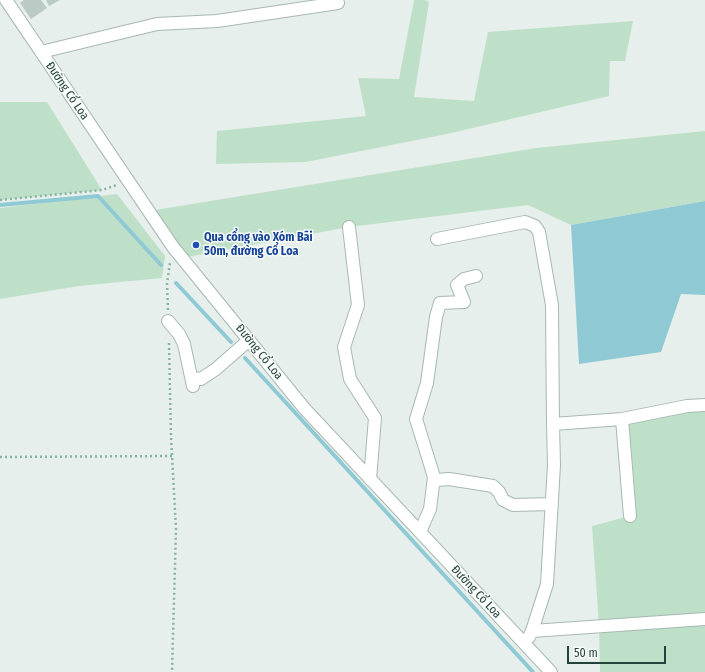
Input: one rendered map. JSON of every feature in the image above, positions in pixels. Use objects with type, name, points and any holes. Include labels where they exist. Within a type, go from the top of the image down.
[{"type":"street","name":"Đường Cổ Loa","points":[[6,0],[173,247],[304,408],[551,672]]},
{"type":"street","points":[[41,52],[157,24],[217,21],[338,4]]},
{"type":"street","points":[[437,239],[525,222],[534,226],[540,232],[552,305],[554,465],[547,584],[526,645]]},
{"type":"street","points":[[349,227],[358,305],[344,347],[350,379],[375,418],[370,479]]},
{"type":"street","points":[[420,532],[430,509],[434,477],[416,418],[427,383],[436,317],[440,303],[464,302],[457,285],[464,279],[476,276]]},
{"type":"street","points":[[168,321],[179,334],[184,344],[187,362],[193,382],[201,379],[216,369],[249,340]]},
{"type":"street","points":[[553,424],[622,419],[687,406],[705,405]]},
{"type":"street","points":[[622,419],[630,516]]},
{"type":"street","points":[[434,477],[437,480],[449,479],[493,486],[499,492],[503,500],[513,505],[552,504]]},
{"type":"street","points":[[532,631],[705,620]]},
{"type":"path","points":[[0,200],[102,190],[128,181]]},
{"type":"path","points":[[172,672],[176,529],[172,456],[167,282],[173,247]]},
{"type":"path","points":[[0,457],[172,456]]},
{"type":"green space","points":[[414,0],[425,0],[429,2],[414,97],[474,101],[488,32],[633,21],[625,61],[610,61],[609,96],[447,134],[306,162],[216,164],[217,131],[366,116],[358,78],[399,79]]},
{"type":"green space","points":[[0,102],[47,102],[102,190],[0,200]]},
{"type":"green space","points":[[705,131],[705,201],[571,225],[528,205],[349,227],[182,258],[149,211],[536,148]]},
{"type":"green space","points":[[117,194],[165,256],[162,278],[79,286],[0,299],[0,208]]},
{"type":"green space","points":[[705,404],[705,672],[600,672],[599,626],[592,526],[630,516],[622,419]]},
{"type":"water","points":[[705,201],[705,295],[681,294],[661,352],[579,364],[571,225]]},
{"type":"building","points":[[24,0],[41,0],[47,8],[31,19],[20,3]]},
{"type":"building","points":[[46,0],[60,0],[49,6]]},
{"type":"waterway","points":[[0,205],[98,196],[161,265]]},
{"type":"waterway","points":[[176,283],[231,342]]},
{"type":"waterway","points":[[245,358],[533,672]]},
{"type":"place","name":"Qua cổng vào Xóm Bãi 50m, đường Cổ Loa","points":[[196,245]]}]
